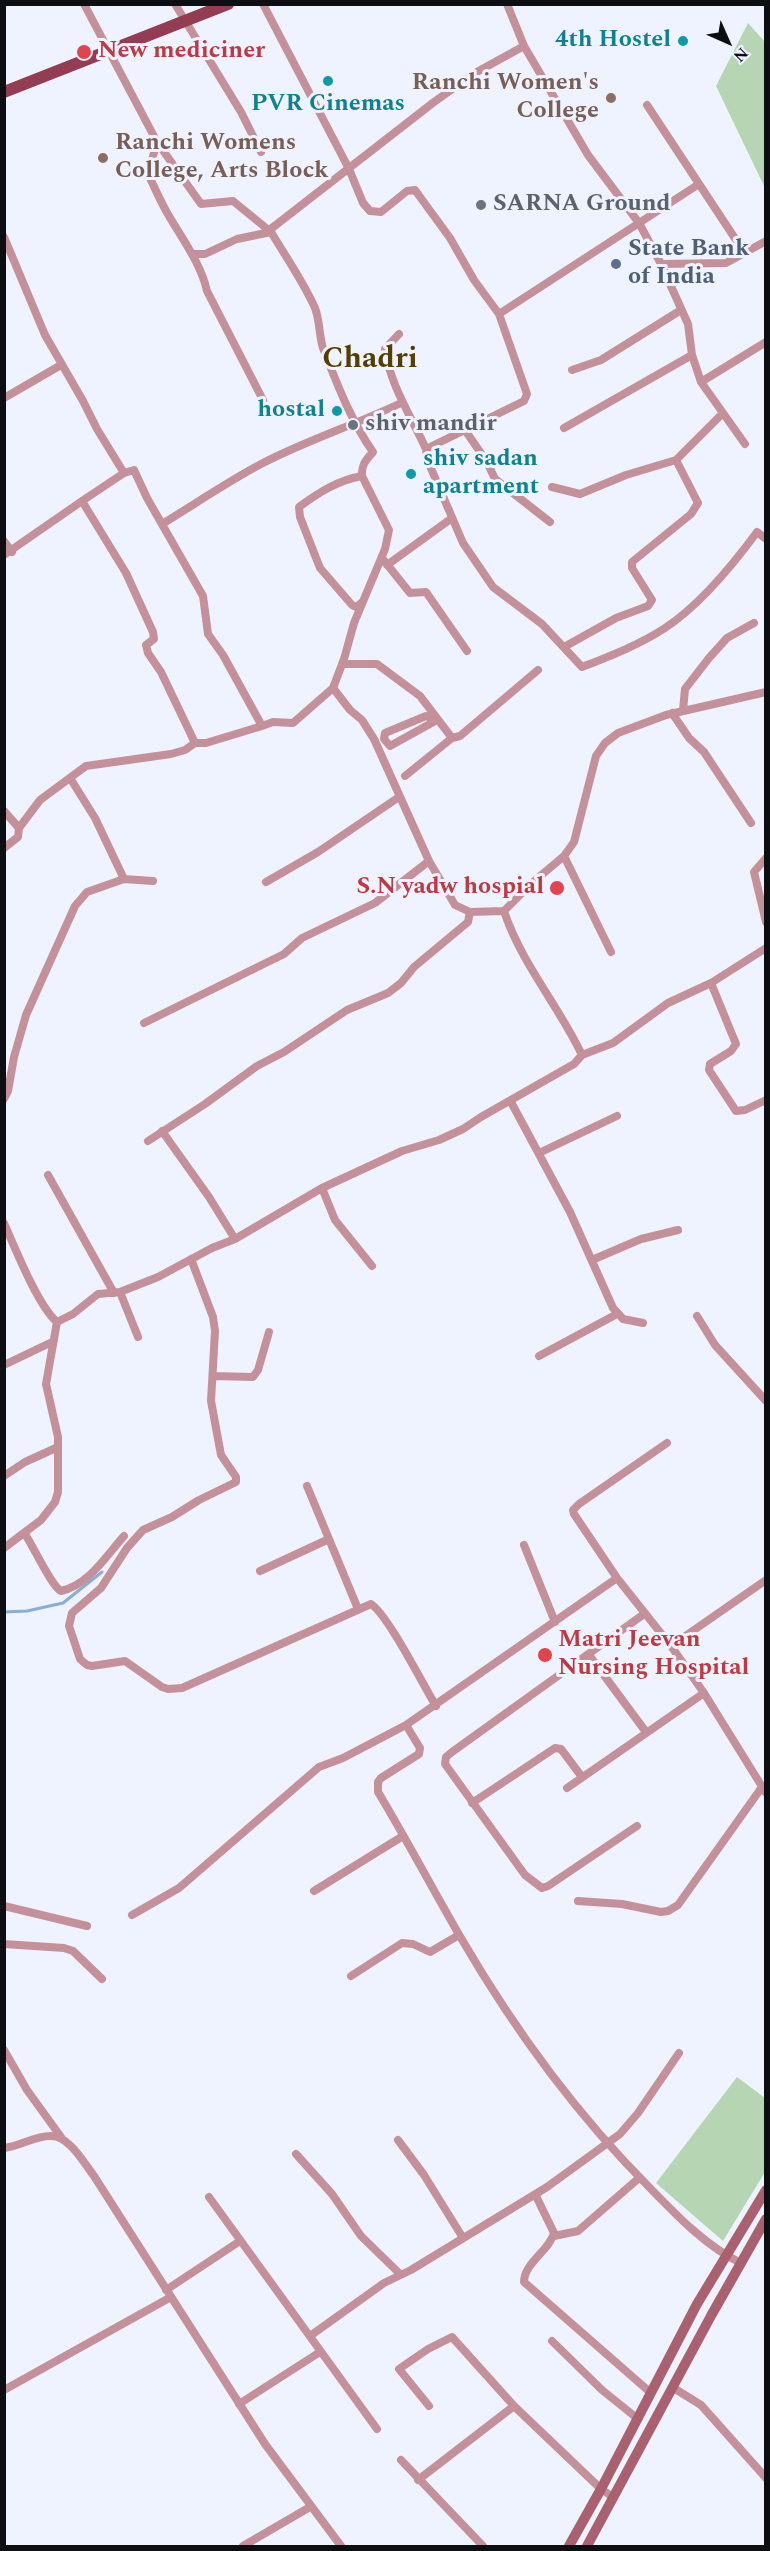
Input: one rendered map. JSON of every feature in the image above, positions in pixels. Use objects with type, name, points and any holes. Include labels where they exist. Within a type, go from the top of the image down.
[{"type":"main road","points":[[4,92],[228,4]]},
{"type":"main road","points":[[569,2547],[725,2255],[765,2190]]},
{"type":"main road","points":[[587,2547],[765,2219]]},
{"type":"street","points":[[4,848],[18,837],[19,828],[40,800],[86,766],[171,754],[185,750],[195,743],[206,743],[273,722],[293,723],[333,688],[362,602],[384,562],[389,530],[362,476],[364,462],[374,452],[355,424],[322,346],[316,311],[306,288],[272,230],[233,201],[201,204],[157,142],[84,4]]},
{"type":"street","points":[[175,4],[183,21],[241,112],[261,152]]},
{"type":"street","points":[[262,4],[349,169],[363,203],[370,211],[381,212],[407,191],[415,190],[450,238],[474,280],[499,314],[527,394],[524,401],[426,449]]},
{"type":"street","points":[[507,4],[524,46],[588,155],[639,223],[661,264],[688,324],[692,355],[701,382],[745,444]]},
{"type":"street","points":[[192,254],[205,254],[237,239],[272,230],[400,126],[459,84],[524,46]]},
{"type":"street","points":[[647,105],[738,243]]},
{"type":"street","points":[[157,142],[148,174],[167,214],[192,254],[207,291],[263,400]]},
{"type":"street","points":[[499,314],[699,184]]},
{"type":"street","points":[[4,237],[45,334],[124,472]]},
{"type":"street","points":[[661,264],[726,263],[765,241]]},
{"type":"street","points":[[572,370],[601,360],[681,310]]},
{"type":"street","points":[[399,334],[385,349],[401,403],[426,449],[427,459],[463,543],[493,587],[526,610],[582,667],[646,639],[681,615],[732,565],[757,532],[765,539]]},
{"type":"street","points":[[701,382],[765,342]]},
{"type":"street","points":[[564,428],[692,355]]},
{"type":"street","points":[[4,398],[61,365]]},
{"type":"street","points":[[162,524],[260,465],[320,436],[355,424],[401,403]]},
{"type":"street","points":[[552,487],[580,494],[626,475],[676,460],[723,413]]},
{"type":"street","points":[[465,430],[487,462],[495,479],[550,522]]},
{"type":"street","points":[[564,647],[600,626],[651,603],[652,600],[632,568],[632,562],[691,514],[698,503],[676,460]]},
{"type":"street","points":[[4,541],[8,554],[68,509],[124,472],[134,470],[203,596],[208,634],[223,655],[262,726]]},
{"type":"street","points":[[362,476],[328,487],[299,507],[300,517],[320,568],[352,605],[356,607],[362,602]]},
{"type":"street","points":[[82,501],[126,573],[153,632],[154,639],[146,645],[148,653],[160,672],[195,743]]},
{"type":"street","points":[[384,562],[452,518]]},
{"type":"street","points":[[384,562],[410,593],[426,592],[467,651]]},
{"type":"street","points":[[683,710],[686,689],[709,658],[735,632],[754,623]]},
{"type":"street","points":[[342,664],[377,664],[420,696],[452,738]]},
{"type":"street","points":[[405,776],[452,738],[460,736],[538,670]]},
{"type":"street","points":[[333,688],[350,711],[362,720],[374,739],[429,861],[455,905],[470,912],[504,911],[564,855],[574,842],[596,756],[605,743],[618,733],[672,713],[765,692]]},
{"type":"street","points":[[672,713],[689,738],[704,752],[751,823]]},
{"type":"street","points":[[426,716],[437,720],[390,746],[384,739],[385,733],[426,716]]},
{"type":"street","points":[[70,777],[87,802],[124,879]]},
{"type":"street","points":[[266,882],[318,852],[399,797]]},
{"type":"street","points":[[4,811],[19,828]]},
{"type":"street","points":[[564,855],[612,952]]},
{"type":"street","points":[[765,858],[753,872],[765,922]]},
{"type":"street","points":[[144,1023],[284,954],[302,938],[375,903],[429,861]]},
{"type":"street","points":[[4,1099],[8,1091],[14,1057],[26,1015],[75,906],[87,892],[124,879],[153,881]]},
{"type":"street","points":[[504,911],[509,927],[526,959],[582,1055]]},
{"type":"street","points":[[147,1141],[258,1066],[347,1010],[388,993],[401,984],[414,967],[468,922],[470,912]]},
{"type":"street","points":[[4,1548],[41,1520],[55,1502],[58,1492],[58,1437],[46,1384],[57,1322],[73,1314],[98,1294],[117,1292],[158,1277],[235,1239],[322,1188],[402,1151],[463,1130],[481,1117],[511,1102],[574,1064],[582,1055],[613,1043],[668,1003],[711,983],[765,948]]},
{"type":"street","points":[[711,983],[736,1044],[731,1051],[710,1064],[709,1070],[736,1111],[745,1110],[765,1100]]},
{"type":"street","points":[[511,1102],[617,1314],[623,1319],[643,1323]]},
{"type":"street","points":[[538,1153],[617,1116]]},
{"type":"street","points":[[162,1131],[209,1197],[235,1239]]},
{"type":"street","points":[[48,1175],[117,1292],[138,1337]]},
{"type":"street","points":[[322,1188],[335,1220],[372,1266]]},
{"type":"street","points":[[4,1223],[28,1277],[47,1311],[57,1322]]},
{"type":"street","points":[[592,1260],[641,1239],[678,1230]]},
{"type":"street","points":[[191,1259],[213,1317],[215,1331],[212,1401],[220,1450],[236,1477],[236,1482],[198,1500],[172,1517],[151,1525],[132,1541],[101,1588],[72,1613],[69,1626],[80,1659],[92,1666],[129,1662],[153,1683],[168,1689],[175,1689],[221,1672],[371,1604],[377,1608],[436,1706]]},
{"type":"street","points":[[539,1356],[617,1314]]},
{"type":"street","points":[[697,1316],[715,1345],[765,1401]]},
{"type":"street","points":[[213,1376],[253,1377],[258,1370],[269,1332]]},
{"type":"street","points":[[4,1365],[52,1342]]},
{"type":"street","points":[[578,1901],[622,1904],[661,1912],[668,1911],[678,1905],[764,1790],[704,1693],[671,1646],[617,1578],[573,1510],[667,1443]]},
{"type":"street","points":[[4,1476],[26,1462],[58,1447]]},
{"type":"street","points":[[307,1486],[358,1609]]},
{"type":"street","points":[[25,1533],[44,1563],[54,1586],[61,1591],[89,1576],[124,1536]]},
{"type":"street","points":[[260,1571],[329,1539]]},
{"type":"street","points":[[524,1545],[555,1622]]},
{"type":"street","points":[[132,1915],[179,1888],[319,1767],[343,1758],[406,1725],[436,1706],[617,1578]]},
{"type":"street","points":[[671,1646],[765,1580]]},
{"type":"street","points":[[637,1826],[542,1888],[525,1875],[445,1764],[446,1758],[644,1614]]},
{"type":"street","points":[[589,1655],[646,1732]]},
{"type":"street","points":[[567,1788],[704,1693]]},
{"type":"street","points":[[406,1725],[420,1748],[419,1754],[378,1782],[378,1792],[459,1935],[522,2035],[573,2105],[639,2178],[725,2255],[741,2263]]},
{"type":"street","points":[[472,1803],[555,1748],[561,1749],[582,1777]]},
{"type":"street","points":[[314,1891],[403,1836]]},
{"type":"street","points":[[4,1906],[87,1926]]},
{"type":"street","points":[[351,1976],[402,1943],[413,1944],[430,1952],[459,1935]]},
{"type":"street","points":[[4,1944],[64,1948],[73,1952],[102,1979]]},
{"type":"street","points":[[4,2050],[27,2090],[61,2138],[94,2176],[239,2404],[341,2547]]},
{"type":"street","points":[[310,2336],[400,2274],[535,2194],[607,2143],[630,2123],[679,2053]]},
{"type":"street","points":[[4,2148],[50,2136],[61,2138]]},
{"type":"street","points":[[398,2140],[424,2175],[463,2238]]},
{"type":"street","points":[[296,2154],[332,2194],[361,2236],[400,2274]]},
{"type":"street","points":[[554,2236],[572,2234],[585,2226],[639,2178]]},
{"type":"street","points":[[535,2194],[554,2229],[554,2236],[527,2271],[524,2282],[651,2393]]},
{"type":"street","points":[[209,2197],[376,2429]]},
{"type":"street","points":[[4,2390],[169,2293],[240,2241]]},
{"type":"street","points":[[429,2406],[399,2369],[450,2337],[457,2341],[514,2406],[601,2489],[614,2497]]},
{"type":"street","points":[[552,2341],[585,2375],[638,2419]]},
{"type":"street","points":[[239,2404],[320,2352]]},
{"type":"street","points":[[672,2387],[701,2405],[765,2478]]},
{"type":"street","points":[[418,2480],[514,2406]]},
{"type":"street","points":[[401,2460],[483,2547]]},
{"type":"street","points":[[243,2547],[310,2506]]},
{"type":"green space","points":[[748,23],[765,42],[765,188],[716,86]]},
{"type":"green space","points":[[737,2077],[765,2098],[765,2172],[723,2241],[656,2183]]},
{"type":"waterway","points":[[4,1612],[27,1611],[63,1603],[102,1572]]},
{"type":"place","name":"4th Hostel","points":[[683,41]]},
{"type":"place","name":"New mediciner","points":[[84,52]]},
{"type":"place","name":"PVR Cinemas","points":[[328,81]]},
{"type":"place","name":"Ranchi Women's College","points":[[611,98]]},
{"type":"place","name":"Ranchi Womens College, Arts Block","points":[[103,158]]},
{"type":"place","name":"SARNA Ground","points":[[481,205]]},
{"type":"place","name":"State Bank of India","points":[[616,264]]},
{"type":"place","name":"hostal","points":[[337,411]]},
{"type":"place","name":"shiv mandir","points":[[353,425]]},
{"type":"place","name":"shiv sadan apartment","points":[[411,474]]},
{"type":"place","name":"S.N yadw hospial","points":[[557,888]]},
{"type":"place","name":"Matri Jeevan Nursing Hospital","points":[[545,1655]]},
{"type":"district","name":"Chadri","points":[[370,361]]}]
